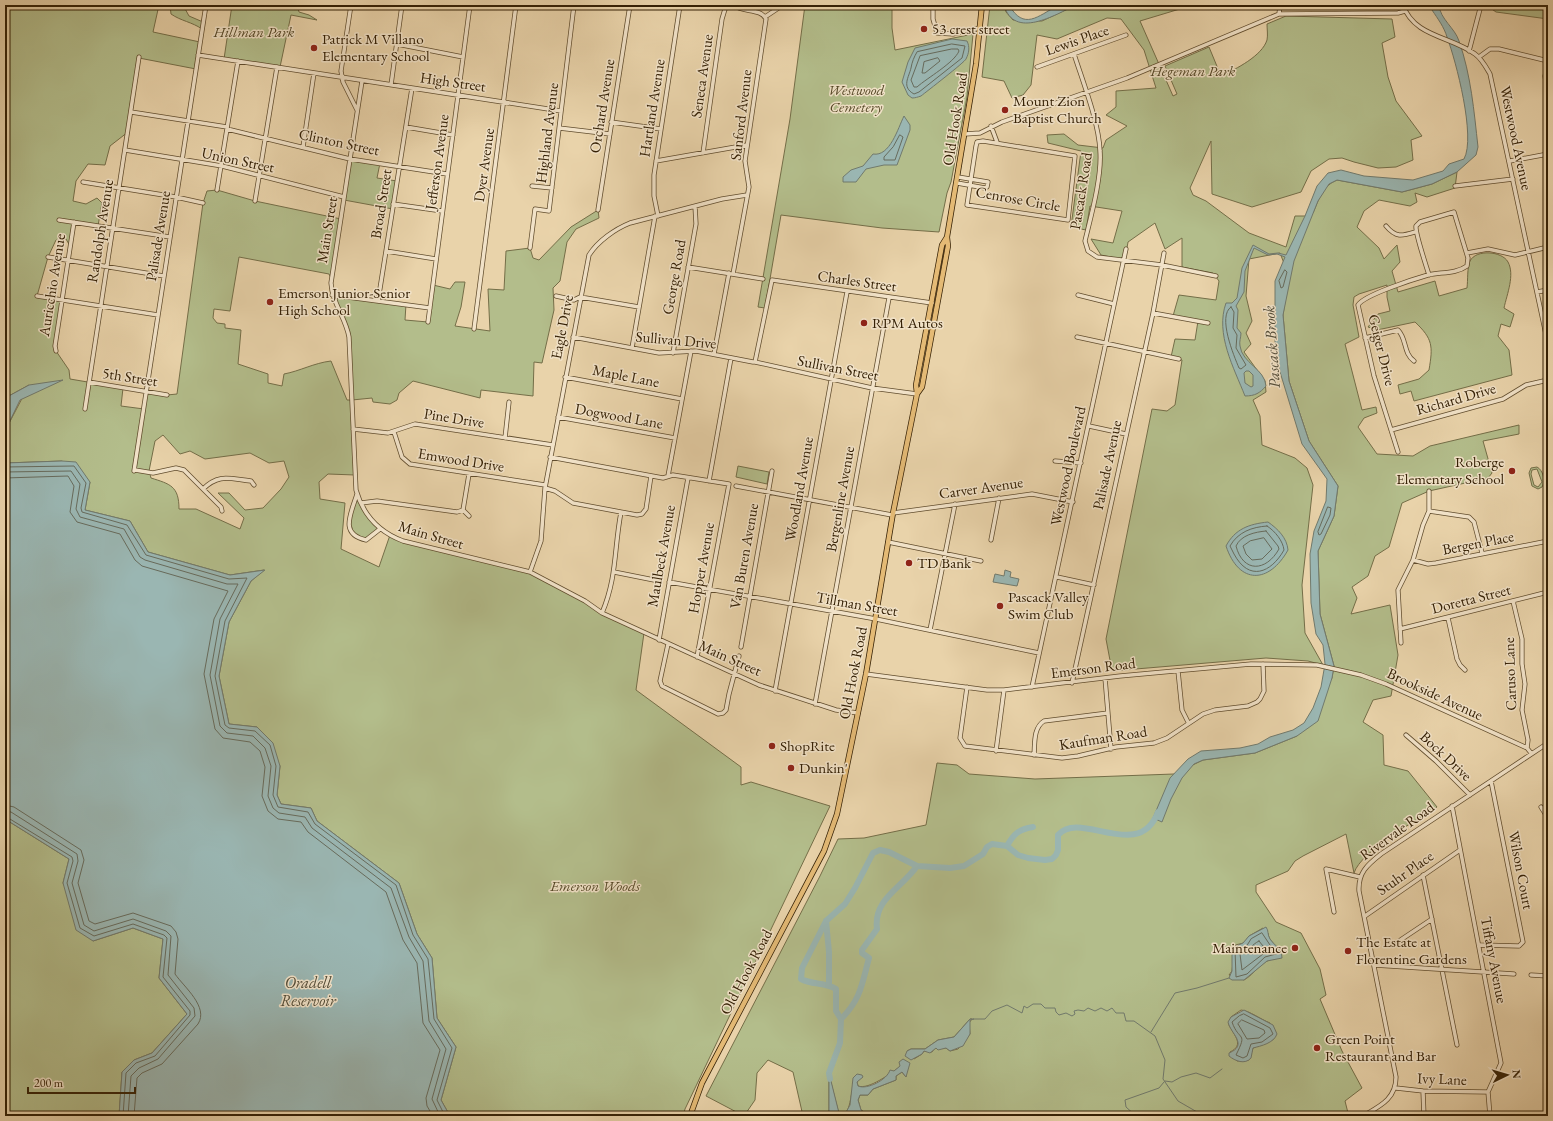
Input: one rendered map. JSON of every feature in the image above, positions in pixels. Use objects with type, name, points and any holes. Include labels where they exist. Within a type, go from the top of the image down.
[{"type":"main road","name":"Old Hook Road","points":[[917,394],[922,387],[948,246],[947,237],[965,134],[982,5]]},
{"type":"main road","name":"Old Hook Road","points":[[690,1116],[702,1082],[829,837],[837,814],[866,674],[893,514],[917,394],[916,385],[942,245],[947,237]]},
{"type":"street","name":"Palisade Avenue","points":[[202,489],[187,472],[180,469],[153,473],[134,471],[206,5]]},
{"type":"street","points":[[351,5],[342,61],[342,78],[356,105],[357,119]]},
{"type":"street","points":[[391,85],[402,5]]},
{"type":"street","name":"Jefferson Avenue","points":[[428,322],[470,5]]},
{"type":"street","name":"Dyer Avenue","points":[[474,329],[516,5]]},
{"type":"street","name":"Highland Avenue","points":[[530,248],[536,209],[549,211],[574,5]]},
{"type":"street","name":"Orchard Avenue","points":[[598,210],[630,5]]},
{"type":"street","name":"Hartland Avenue","points":[[632,348],[657,216],[653,186],[660,129],[680,5]]},
{"type":"street","name":"Seneca Avenue","points":[[703,152],[722,19],[725,9],[730,5]]},
{"type":"street","points":[[734,5],[740,10],[762,14],[765,17],[782,5]]},
{"type":"street","points":[[933,5],[933,19],[937,33],[944,34],[964,32],[980,28]]},
{"type":"street","points":[[1279,14],[1280,5]]},
{"type":"street","points":[[1403,5],[1405,11],[1416,24],[1469,50],[1479,57],[1490,49],[1499,49],[1548,62],[1545,76],[1548,95]]},
{"type":"street","points":[[1469,50],[1481,5]]},
{"type":"street","points":[[965,134],[980,133],[991,126],[1148,70],[1279,14],[1398,13],[1405,11]]},
{"type":"street","name":"Sanford Avenue","points":[[714,354],[749,182],[745,161],[765,17]]},
{"type":"street","name":"Lewis Place","points":[[1037,67],[1126,35]]},
{"type":"street","points":[[397,44],[463,56]]},
{"type":"street","name":"Pascack Road","points":[[1074,54],[1086,92],[1100,152],[1099,172],[1085,242],[1086,247],[1092,255],[1097,257],[1162,266],[1216,276]]},
{"type":"street","name":"High Street","points":[[198,55],[561,111]]},
{"type":"street","name":"Randolph Avenue","points":[[85,409],[140,57]]},
{"type":"street","name":"Westwood Avenue","points":[[1479,57],[1490,74],[1510,161],[1548,344]]},
{"type":"street","points":[[217,190],[238,61]]},
{"type":"street","points":[[255,201],[277,67]]},
{"type":"street","points":[[303,147],[314,73]]},
{"type":"street","name":"Main Street","points":[[362,81],[331,278],[332,295],[346,325],[349,337],[355,482],[361,503],[370,519],[380,529],[403,541],[530,572],[586,601],[602,613],[735,674],[814,704],[858,714]]},
{"type":"street","name":"Broad Street","points":[[378,300],[412,88]]},
{"type":"street","name":"Clinton Street","points":[[131,112],[227,128],[350,158],[447,174]]},
{"type":"street","points":[[611,122],[660,129]]},
{"type":"street","points":[[991,126],[997,142]]},
{"type":"street","points":[[406,127],[452,135]]},
{"type":"street","points":[[559,128],[610,134]]},
{"type":"street","name":"Cenrose Circle","points":[[977,142],[997,142],[1075,156],[1068,220],[967,205],[970,182],[977,142]]},
{"type":"street","points":[[656,161],[747,145]]},
{"type":"street","name":"Union Street","points":[[125,150],[182,161],[222,166],[344,196]]},
{"type":"street","points":[[1510,161],[1548,154]]},
{"type":"street","points":[[958,177],[970,182]]},
{"type":"street","points":[[1455,186],[1513,179]]},
{"type":"street","points":[[83,182],[176,197],[203,203]]},
{"type":"street","points":[[957,183],[970,182]]},
{"type":"street","points":[[532,186],[552,188]]},
{"type":"street","name":"Eagle Drive","points":[[530,572],[540,541],[545,487],[550,457],[587,261],[593,250],[623,226],[722,199],[747,195]]},
{"type":"street","points":[[394,204],[442,212]]},
{"type":"street","name":"George Road","points":[[673,353],[696,224],[695,206]]},
{"type":"street","points":[[1429,275],[1421,245],[1415,232],[1416,226],[1420,222],[1454,212],[1467,253],[1488,249],[1514,255],[1548,247]]},
{"type":"street","points":[[59,220],[170,237]]},
{"type":"street","name":"Auricchio Avenue","points":[[56,350],[54,346],[74,222]]},
{"type":"street","points":[[1386,226],[1392,233],[1398,236],[1415,232]]},
{"type":"street","name":"Westwood Boulevard","points":[[1032,687],[1073,502],[1126,249]]},
{"type":"street","points":[[386,251],[436,260]]},
{"type":"street","name":"Palisade Avenue","points":[[1072,683],[1153,313],[1164,253]]},
{"type":"street","name":"Geiger Drive","points":[[1398,452],[1374,376],[1358,305],[1361,301],[1400,284],[1429,275],[1463,269],[1468,263],[1467,253]]},
{"type":"street","points":[[48,257],[164,276]]},
{"type":"street","points":[[688,267],[763,279]]},
{"type":"street","name":"Charles Street","points":[[754,362],[772,280],[938,304]]},
{"type":"street","points":[[1537,292],[1548,290]]},
{"type":"street","name":"Woodland Avenue","points":[[775,690],[847,292]]},
{"type":"street","points":[[332,295],[430,308]]},
{"type":"street","points":[[1078,295],[1114,304]]},
{"type":"street","points":[[37,296],[158,315]]},
{"type":"street","points":[[556,296],[574,300],[580,297],[639,307]]},
{"type":"street","name":"Bergenline Avenue","points":[[814,704],[889,298]]},
{"type":"street","points":[[1153,313],[1208,323]]},
{"type":"street","points":[[1365,338],[1398,330],[1408,356],[1414,361]]},
{"type":"street","name":"Sullivan Drive","points":[[573,337],[659,353],[691,351],[754,362]]},
{"type":"street","points":[[1077,337],[1106,344],[1144,350],[1179,359]]},
{"type":"street","points":[[668,476],[691,351]]},
{"type":"street","points":[[550,457],[663,478],[673,475],[709,481],[731,358]]},
{"type":"street","name":"Sullivan Street","points":[[754,362],[872,388],[917,394]]},
{"type":"street","name":"Maple Lane","points":[[565,377],[682,399]]},
{"type":"street","name":"Richard Drive","points":[[1391,430],[1503,399],[1526,384],[1548,380]]},
{"type":"street","name":"5th Street","points":[[89,382],[167,395]]},
{"type":"street","points":[[504,438],[509,402]]},
{"type":"street","name":"Dogwood Lane","points":[[558,417],[675,438]]},
{"type":"street","name":"Pine Drive","points":[[353,429],[394,432],[415,424],[553,445]]},
{"type":"street","points":[[1088,426],[1126,434]]},
{"type":"street","name":"Emwood Drive","points":[[394,432],[402,457],[406,463],[545,487],[573,503],[637,515],[644,512],[651,476]]},
{"type":"street","points":[[1055,462],[1081,463]]},
{"type":"street","name":"Van Buren Avenue","points":[[741,647],[772,471]]},
{"type":"street","points":[[463,510],[469,474]]},
{"type":"street","points":[[222,511],[221,507],[202,489],[211,481],[217,478],[251,481],[254,485]]},
{"type":"street","name":"Maulbeck Avenue","points":[[659,640],[688,478]]},
{"type":"street","name":"Hopper Avenue","points":[[697,657],[729,484],[709,481]]},
{"type":"street","name":"Carver Avenue","points":[[736,486],[850,508],[893,514],[954,504],[1032,494],[1073,502]]},
{"type":"street","points":[[1401,643],[1398,590],[1413,560],[1423,525],[1429,511],[1429,491]]},
{"type":"street","points":[[357,493],[349,522],[350,530],[356,538],[366,540],[380,529]]},
{"type":"street","points":[[991,540],[998,498]]},
{"type":"street","points":[[361,503],[376,501],[457,512],[463,510]]},
{"type":"street","points":[[930,630],[954,504]]},
{"type":"street","points":[[463,510],[469,516]]},
{"type":"street","points":[[1429,511],[1469,517],[1474,522],[1482,553]]},
{"type":"street","points":[[602,613],[611,590],[621,512]]},
{"type":"street","name":"Bergen Place","points":[[1413,560],[1428,564],[1436,563],[1548,541]]},
{"type":"street","points":[[888,542],[981,561]]},
{"type":"street","points":[[614,572],[654,580]]},
{"type":"street","points":[[1056,577],[1094,586]]},
{"type":"street","name":"Tillman Street","points":[[669,582],[790,605],[876,619],[1039,653]]},
{"type":"street","name":"Doretta Street","points":[[1400,629],[1548,592]]},
{"type":"street","name":"Caruso Lane","points":[[1513,601],[1522,639],[1522,664],[1525,678],[1522,710],[1528,740],[1527,748]]},
{"type":"street","points":[[1448,618],[1458,663],[1465,670]]},
{"type":"street","points":[[668,644],[660,680],[662,686],[718,714],[723,713],[726,710],[739,656]]},
{"type":"street","name":"Emerson Road","points":[[866,674],[967,687],[1004,690],[1178,670],[1263,664],[1306,664],[1324,666]]},
{"type":"street","name":"Kaufman Road","points":[[967,687],[961,741],[967,747],[1070,758],[1111,749],[1160,741],[1188,722],[1209,711],[1248,706],[1260,699],[1264,691],[1263,664]]},
{"type":"street","name":"Brookside Avenue","points":[[1324,666],[1386,684],[1527,748],[1531,753]]},
{"type":"street","points":[[1178,670],[1182,710],[1188,722]]},
{"type":"street","points":[[1105,678],[1111,749]]},
{"type":"street","points":[[996,751],[1004,690]]},
{"type":"street","points":[[1034,755],[1036,731],[1038,725],[1044,721],[1108,713]]},
{"type":"street","name":"Bock Drive","points":[[1406,735],[1436,760],[1470,794]]},
{"type":"street","name":"Rivervale Road","points":[[1396,1088],[1396,1072],[1360,891],[1360,877],[1365,867],[1381,854],[1548,743]]},
{"type":"street","name":"Wilson Court","points":[[1480,944],[1520,946],[1523,942],[1491,781]]},
{"type":"street","name":"Tiffany Avenue","points":[[1452,806],[1480,944],[1501,1063],[1488,1092],[1490,1116]]},
{"type":"street","points":[[1541,807],[1546,815],[1548,823]]},
{"type":"street","name":"Stuhr Place","points":[[1365,916],[1460,850]]},
{"type":"street","points":[[1334,912],[1326,869],[1360,877]]},
{"type":"street","points":[[1423,875],[1457,1045]]},
{"type":"street","points":[[1399,942],[1432,919]]},
{"type":"street","points":[[1374,965],[1514,974]]},
{"type":"street","points":[[1530,975],[1548,976]]},
{"type":"street","points":[[1363,1116],[1386,1103],[1396,1088]]},
{"type":"street","name":"Ivy Lane","points":[[1396,1088],[1423,1091],[1488,1092]]},
{"type":"street","points":[[1423,1091],[1424,1116]]},
{"type":"green space","name":"Emerson Woods","points":[[5,5],[159,5],[153,32],[200,42],[196,69],[139,58],[128,132],[110,146],[105,165],[88,164],[76,181],[73,201],[86,204],[97,198],[102,203],[98,226],[74,222],[70,246],[66,239],[56,240],[48,257],[37,296],[62,300],[56,351],[69,370],[70,379],[123,388],[121,406],[144,409],[146,392],[167,395],[177,394],[203,203],[207,191],[217,190],[255,201],[341,219],[331,278],[329,274],[239,257],[230,311],[214,309],[213,318],[217,323],[225,324],[225,328],[241,330],[238,364],[268,374],[268,383],[282,386],[284,374],[319,363],[331,361],[347,400],[351,400],[349,337],[332,295],[406,304],[405,320],[428,322],[433,285],[450,289],[455,282],[465,282],[461,307],[455,326],[490,331],[488,289],[504,290],[506,251],[530,248],[533,258],[539,260],[571,227],[598,210],[599,218],[576,229],[567,242],[560,281],[553,288],[554,310],[542,363],[534,362],[533,396],[481,390],[480,398],[413,381],[399,393],[397,400],[390,404],[373,402],[372,398],[352,400],[355,475],[328,474],[319,482],[320,499],[345,503],[341,549],[379,567],[390,535],[403,541],[537,575],[585,601],[602,613],[644,633],[636,690],[741,767],[741,785],[751,782],[830,806],[683,1116],[450,1116],[441,1100],[456,1047],[437,1018],[432,958],[417,934],[399,883],[317,821],[311,808],[281,804],[277,795],[280,766],[257,727],[229,724],[219,676],[229,622],[251,581],[264,570],[230,575],[148,552],[130,521],[85,510],[90,482],[62,461],[5,463],[5,431],[29,385],[7,397],[5,396]],"holes":[[[163,435],[180,454],[190,451],[205,459],[250,453],[269,463],[284,461],[289,477],[281,489],[263,508],[245,510],[229,493],[218,493],[244,518],[240,529],[196,509],[179,509],[179,501],[172,487],[151,478],[149,471],[155,441]]]},
{"type":"green space","points":[[170,5],[183,5],[189,16],[203,22],[202,29],[171,14]]},
{"type":"green space","name":"Hillman Park","points":[[232,5],[297,5],[299,12],[309,15],[317,20],[291,15],[280,67],[224,59]]},
{"type":"green space","name":"Westwood Cemetery","points":[[805,5],[892,5],[892,28],[895,50],[973,34],[967,97],[951,182],[947,193],[939,232],[882,228],[781,215],[765,308],[758,307],[790,119]]},
{"type":"green space","name":"Hegeman Park","points":[[990,5],[1004,5],[1006,12],[1013,20],[1042,21],[1076,5],[1193,5],[1140,21],[1173,96],[1177,94],[1165,66],[1209,47],[1221,76],[1241,66],[1254,57],[1264,46],[1267,40],[1267,24],[1286,16],[1392,19],[1395,37],[1382,43],[1388,77],[1396,101],[1422,136],[1411,140],[1413,160],[1396,167],[1378,168],[1342,158],[1329,159],[1311,171],[1301,192],[1252,207],[1212,194],[1211,141],[1190,188],[1193,195],[1206,201],[1249,233],[1286,247],[1295,216],[1305,216],[1313,213],[1324,189],[1337,180],[1402,192],[1432,184],[1457,172],[1455,188],[1427,197],[1415,193],[1417,202],[1410,206],[1379,200],[1364,211],[1357,227],[1379,248],[1384,259],[1397,245],[1400,262],[1392,271],[1398,292],[1435,281],[1439,296],[1467,288],[1470,261],[1473,257],[1483,253],[1495,254],[1505,258],[1510,267],[1511,279],[1504,308],[1514,314],[1510,327],[1501,324],[1498,336],[1509,350],[1512,375],[1414,401],[1411,391],[1400,394],[1398,385],[1419,379],[1429,370],[1431,349],[1428,338],[1415,322],[1377,330],[1368,327],[1378,314],[1390,311],[1387,297],[1387,285],[1354,297],[1353,305],[1359,337],[1345,344],[1362,410],[1376,407],[1377,413],[1364,418],[1358,427],[1377,454],[1413,456],[1430,446],[1519,425],[1519,434],[1483,441],[1492,473],[1488,478],[1429,491],[1402,503],[1389,547],[1375,556],[1368,576],[1352,587],[1357,598],[1351,614],[1390,605],[1398,655],[1391,696],[1373,700],[1363,722],[1383,735],[1384,765],[1408,771],[1437,807],[1378,846],[1359,864],[1354,873],[1346,834],[1295,861],[1288,871],[1256,885],[1256,892],[1276,922],[1301,933],[1320,969],[1326,995],[1320,999],[1342,1051],[1362,1088],[1345,1101],[1348,1113],[1344,1116],[867,1116],[866,1113],[861,1110],[858,1100],[860,1095],[868,1095],[873,1089],[896,1080],[896,1076],[902,1072],[906,1077],[901,1066],[868,1086],[858,1086],[857,1082],[862,1075],[855,1084],[846,1114],[839,1114],[829,1075],[829,1116],[803,1116],[793,1072],[768,1060],[757,1073],[755,1100],[744,1116],[706,1096],[838,839],[864,838],[926,825],[937,763],[957,765],[969,774],[1035,779],[1174,774],[1203,760],[1255,753],[1297,736],[1332,678],[1334,666],[1320,614],[1318,551],[1334,516],[1338,486],[1309,441],[1289,381],[1283,315],[1289,276],[1280,253],[1249,259],[1246,296],[1252,321],[1246,333],[1251,344],[1244,352],[1265,381],[1266,392],[1253,400],[1260,416],[1262,445],[1295,458],[1307,468],[1313,485],[1302,585],[1305,633],[1323,665],[1308,661],[1266,658],[1112,671],[1106,639],[1152,409],[1167,411],[1175,405],[1182,360],[1171,357],[1175,339],[1195,340],[1198,321],[1173,316],[1179,295],[1216,300],[1219,281],[1213,273],[1182,267],[1182,238],[1165,249],[1155,223],[1128,242],[1125,260],[1101,255],[1091,239],[1113,243],[1122,211],[1090,206],[1086,230],[1071,227],[1081,151],[1048,143],[1047,135],[1064,134],[1078,145],[1103,148],[1106,140],[1127,126],[1106,115],[1116,107],[1116,91],[1156,88],[1144,50],[1121,19],[1107,18],[1057,39],[1037,35],[1031,85],[1023,95],[1012,98],[1004,81],[982,77]],"holes":[[[1263,928],[1281,953],[1275,959],[1266,961],[1244,980],[1229,975],[1232,971],[1235,945],[1244,943],[1249,936]],[[1241,1010],[1251,1013],[1270,1023],[1274,1039],[1253,1048],[1249,1060],[1237,1061],[1230,1052],[1237,1046],[1238,1043],[1229,1025],[1231,1017]],[[970,1019],[972,1019],[969,1023],[970,1034],[958,1049],[950,1051],[946,1048],[935,1048],[932,1052],[924,1051],[914,1059],[907,1051],[911,1049],[925,1049],[938,1040],[954,1037]]]},
{"type":"green space","points":[[1350,5],[1399,5],[1392,9],[1350,8]]},
{"type":"green space","points":[[1486,5],[1545,5],[1548,6],[1548,19],[1496,12]]},
{"type":"green space","points":[[350,159],[380,163],[377,178],[397,181],[393,209],[344,200]]},
{"type":"green space","points":[[738,466],[769,472],[767,484],[736,477]]},
{"type":"green space","points":[[1531,468],[1539,468],[1543,476],[1543,485],[1538,489],[1532,486],[1529,473]],"holes":[[[1537,469],[1542,482],[1538,487],[1534,485],[1531,474],[1532,470]]]},
{"type":"green space","points":[[357,493],[361,503],[380,529],[366,540],[356,538],[349,527]]},
{"type":"green space","points":[[5,819],[69,859],[63,883],[93,941],[133,928],[163,939],[159,978],[187,1014],[152,1053],[134,1060],[122,1072],[119,1116],[5,1116]]},
{"type":"water","points":[[1004,5],[1009,5],[1020,18],[1032,19],[1059,5],[1076,5],[1047,19],[1026,23],[1017,21],[1009,15]]},
{"type":"water","points":[[1433,5],[1439,5],[1442,15],[1457,36],[1463,54],[1473,107],[1478,147],[1476,155],[1457,172],[1432,184],[1402,192],[1337,180],[1329,184],[1318,201],[1294,261],[1283,315],[1289,381],[1309,441],[1338,486],[1334,516],[1318,551],[1320,614],[1334,666],[1332,678],[1318,721],[1297,736],[1255,753],[1203,760],[1194,764],[1182,778],[1171,799],[1162,822],[1153,818],[1170,778],[1188,759],[1201,751],[1240,748],[1258,744],[1270,737],[1293,730],[1304,723],[1313,708],[1321,687],[1325,664],[1323,645],[1316,634],[1311,603],[1310,554],[1314,531],[1326,501],[1327,479],[1302,444],[1280,372],[1275,344],[1275,281],[1285,257],[1277,254],[1268,255],[1254,248],[1245,271],[1244,292],[1236,306],[1238,310],[1237,328],[1241,333],[1240,344],[1242,352],[1265,380],[1266,386],[1254,395],[1245,396],[1231,362],[1224,339],[1223,315],[1226,303],[1232,303],[1237,298],[1242,268],[1253,245],[1269,254],[1278,253],[1286,255],[1305,216],[1317,186],[1328,173],[1341,170],[1364,176],[1413,180],[1443,171],[1449,164],[1464,159],[1467,148],[1468,134],[1459,80],[1446,33],[1432,10]],"holes":[[[1249,371],[1253,375],[1253,386],[1251,387],[1245,383],[1244,373]]]},
{"type":"water","points":[[952,39],[967,41],[969,50],[966,59],[921,96],[912,98],[908,95],[902,82],[908,62],[915,48]]},
{"type":"water","points":[[904,116],[910,125],[910,130],[897,165],[884,165],[866,169],[856,182],[843,182],[843,177],[851,170],[863,166],[873,154],[879,154],[889,146],[893,141]]},
{"type":"water","points":[[63,380],[20,400],[5,431],[5,396],[7,397],[29,385]]},
{"type":"water","name":"Oradell Reservoir","points":[[76,462],[90,482],[85,510],[130,521],[148,552],[230,575],[265,570],[251,581],[229,622],[219,676],[229,724],[257,727],[273,743],[280,766],[277,795],[281,804],[311,808],[317,821],[399,883],[417,934],[432,958],[437,1018],[456,1047],[441,1100],[450,1116],[119,1116],[122,1072],[134,1060],[152,1053],[187,1014],[159,978],[163,939],[133,928],[93,941],[76,930],[63,883],[69,859],[5,819],[5,463]]},
{"type":"water","points":[[1268,522],[1281,534],[1286,542],[1288,550],[1272,569],[1263,574],[1255,575],[1246,573],[1238,568],[1226,546],[1234,535],[1243,528]]},
{"type":"water","points":[[1005,570],[1011,572],[1010,577],[1019,579],[1017,586],[993,582],[995,574],[1004,576]]},
{"type":"water","points":[[1266,927],[1270,939],[1279,950],[1282,958],[1267,961],[1244,980],[1232,980],[1229,978],[1232,971],[1232,948],[1243,943],[1249,936]]},
{"type":"water","points":[[1244,1010],[1273,1025],[1277,1034],[1270,1042],[1253,1048],[1251,1058],[1243,1062],[1237,1061],[1229,1056],[1229,1053],[1235,1050],[1238,1046],[1238,1043],[1228,1022],[1231,1017]]},
{"type":"water","points":[[970,1019],[974,1019],[970,1020],[970,1034],[963,1046],[950,1051],[946,1048],[938,1050],[936,1048],[930,1053],[924,1051],[922,1054],[911,1060],[905,1056],[907,1051],[911,1049],[925,1049],[938,1040],[954,1037]]},
{"type":"water","points":[[903,1059],[910,1063],[906,1077],[902,1072],[896,1076],[896,1080],[873,1089],[868,1095],[860,1095],[858,1100],[861,1110],[866,1113],[867,1116],[829,1116],[829,1073],[839,1113],[845,1114],[850,1105],[853,1078],[857,1074],[862,1075],[863,1077],[857,1082],[858,1086],[866,1087],[881,1081],[890,1070],[894,1071],[900,1066],[899,1062]]},
{"type":"waterway","name":"Pascack Brook","points":[[830,1079],[829,1073],[840,1043],[841,1019],[836,1011],[836,989],[827,985],[801,979],[802,968],[826,921],[845,904],[873,853],[880,850],[889,852],[917,866],[950,868],[964,866],[983,854],[987,847],[992,844],[1007,846],[1018,855],[1028,858],[1045,860],[1052,859],[1058,850],[1058,835],[1068,829],[1080,828],[1124,835],[1137,833],[1149,827],[1158,812]]},
{"type":"waterway","points":[[1007,846],[1018,832],[1033,827]]},
{"type":"waterway","name":"Pascack Brook","points":[[841,1019],[853,1005],[860,991],[869,958],[862,953],[862,950],[877,929],[879,910],[890,894],[911,874],[917,866]]},
{"type":"waterway","name":"Pascack Brook","points":[[826,921],[829,952],[829,985]]},
{"type":"waterway","points":[[1151,1032],[1175,993],[1229,978]]},
{"type":"waterway","points":[[974,1019],[985,1019],[992,1011],[1007,1005],[1022,1013],[1024,1006],[1027,1008],[1033,1004],[1041,1004],[1045,1008],[1055,1008],[1059,1015],[1066,1013],[1072,1016],[1075,1014],[1074,1011],[1084,1011],[1088,1008],[1095,1011],[1101,1008],[1107,1011],[1112,1008],[1116,1013],[1124,1013],[1126,1021],[1134,1021],[1155,1036],[1165,1060],[1163,1079],[1178,1101],[1204,1116]]},
{"type":"waterway","points":[[1165,1081],[1172,1082],[1181,1077],[1196,1073],[1210,1078],[1222,1069]]},
{"type":"waterway","points":[[1136,1116],[1126,1107],[1125,1100],[1159,1088],[1164,1082]]},
{"type":"place","name":"53 crest street","points":[[924,29]]},
{"type":"place","name":"Patrick M Villano Elementary School","points":[[314,48]]},
{"type":"place","name":"Mount Zion Baptist Church","points":[[1005,110]]},
{"type":"place","name":"Emerson Junior-Senior High School","points":[[270,302]]},
{"type":"place","name":"RPM Autos","points":[[864,323]]},
{"type":"place","name":"Roberge Elementary School","points":[[1512,471]]},
{"type":"place","name":"TD Bank","points":[[909,563]]},
{"type":"place","name":"Pascack Valley Swim Club","points":[[1000,606]]},
{"type":"place","name":"ShopRite","points":[[772,746]]},
{"type":"place","name":"Dunkin'","points":[[791,768]]},
{"type":"place","name":"Maintenance","points":[[1295,948]]},
{"type":"place","name":"The Estate at Florentine Gardens","points":[[1348,951]]},
{"type":"place","name":"Green Point Restaurant and Bar","points":[[1317,1048]]}]
